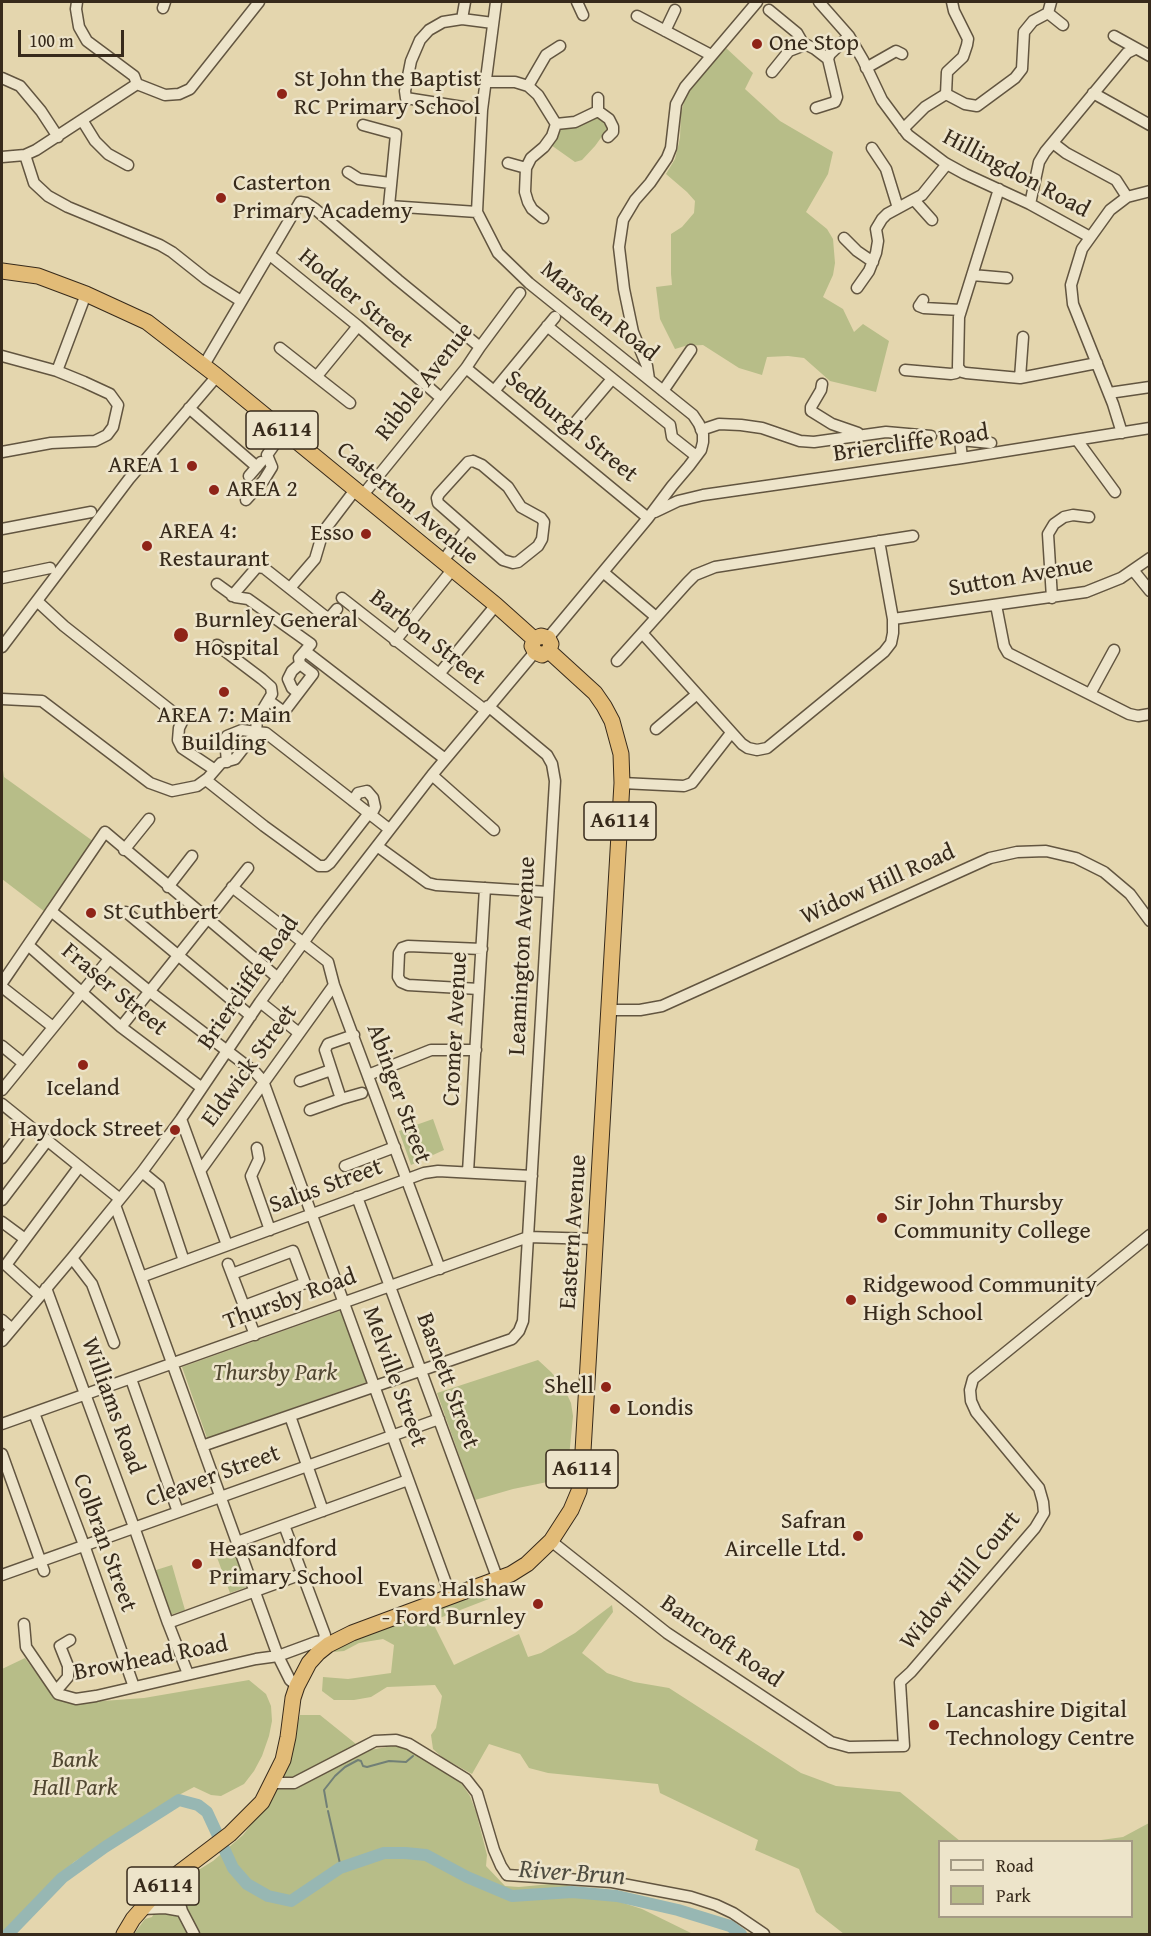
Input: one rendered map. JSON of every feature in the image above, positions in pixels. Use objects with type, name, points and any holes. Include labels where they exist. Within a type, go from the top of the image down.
[{"type":"highway","name":"Casterton Avenue","points":[[2,271],[38,276],[86,294],[147,322],[204,365],[542,645]]},
{"type":"highway","name":"Eastern Avenue","points":[[298,1683],[309,1663],[325,1643],[498,1580],[527,1564],[551,1541],[571,1510],[579,1491],[610,1010],[622,783],[621,754],[612,721],[595,693],[542,645]]},
{"type":"highway","name":"A6114","points":[[124,1935],[154,1895],[172,1878],[231,1834],[262,1802],[283,1760],[293,1698],[298,1683]]},
{"type":"street","points":[[77,2],[75,9],[79,27],[87,40],[134,76],[137,84],[165,95],[179,94],[190,89],[259,2]]},
{"type":"street","points":[[462,19],[465,2]]},
{"type":"street","name":"Marsden Road","points":[[496,2],[482,110],[477,212],[498,253],[529,283],[693,415],[701,430]]},
{"type":"street","points":[[577,2],[583,15]]},
{"type":"street","points":[[649,380],[647,366],[633,332],[620,261],[620,234],[626,212],[663,166],[671,148],[676,104],[685,87],[757,2]]},
{"type":"street","name":"Hillingdon Road","points":[[819,2],[849,36],[882,100],[903,129],[925,149],[947,164],[1030,204],[1090,237]]},
{"type":"street","points":[[946,94],[947,72],[963,57],[968,45],[968,39],[952,2]]},
{"type":"street","points":[[946,94],[965,104],[977,106],[1015,78],[1022,69],[1024,32],[1033,21],[1048,13],[1051,2]]},
{"type":"street","points":[[665,31],[675,10]]},
{"type":"street","points":[[775,11],[797,33],[802,46]]},
{"type":"street","points":[[1048,13],[1063,25]]},
{"type":"street","points":[[637,16],[711,55]]},
{"type":"street","points":[[482,110],[406,98],[405,91],[411,61],[420,40],[429,30],[443,22],[462,19],[493,23]]},
{"type":"street","points":[[816,108],[835,108],[837,97],[828,59],[830,54],[849,36]]},
{"type":"street","points":[[1114,36],[1149,56]]},
{"type":"street","points":[[772,72],[789,51],[802,46],[807,45],[815,49],[828,59]]},
{"type":"street","points":[[528,86],[546,48],[560,46]]},
{"type":"street","points":[[1030,204],[1039,162],[1127,53],[1135,49]]},
{"type":"street","points":[[866,68],[898,50]]},
{"type":"street","points":[[2,78],[20,86],[58,136]]},
{"type":"street","points":[[486,82],[515,82],[528,86],[538,94],[556,124],[549,150],[531,158],[526,168],[525,192],[531,214],[543,218]]},
{"type":"street","points":[[2,157],[25,155],[36,150],[137,84]]},
{"type":"street","points":[[1094,93],[1149,125]]},
{"type":"street","points":[[903,129],[925,107],[946,94]]},
{"type":"street","points":[[598,98],[598,111]]},
{"type":"street","points":[[556,124],[575,122],[598,111]]},
{"type":"street","points":[[598,111],[609,119],[613,127],[613,132],[608,137]]},
{"type":"street","points":[[82,120],[95,141],[108,154],[128,165]]},
{"type":"street","points":[[363,125],[396,134],[388,206],[477,212]]},
{"type":"street","points":[[1053,143],[1066,153],[1116,180],[1126,197]]},
{"type":"street","points":[[872,148],[886,169],[898,208]]},
{"type":"street","points":[[25,155],[34,183],[48,196],[68,207],[160,245],[206,279],[241,301]]},
{"type":"street","points":[[508,162],[526,168]]},
{"type":"street","points":[[859,282],[869,271],[873,262],[878,242],[876,229],[887,213],[915,201],[947,164]]},
{"type":"street","points":[[348,172],[359,179],[390,183]]},
{"type":"street","points":[[999,189],[959,317],[957,364],[959,369],[966,373],[1020,378],[1097,363]]},
{"type":"street","points":[[1122,433],[1071,296],[1071,285],[1077,261],[1090,237],[1110,210],[1126,197],[1149,191]]},
{"type":"street","points":[[915,201],[932,220]]},
{"type":"street","points":[[204,365],[300,202],[315,209],[480,346]]},
{"type":"street","points":[[844,238],[873,262]]},
{"type":"street","name":"Hodder Street","points":[[270,255],[358,326],[441,398]]},
{"type":"street","points":[[972,275],[1003,280]]},
{"type":"street","name":"Ribble Avenue","points":[[290,588],[315,559],[323,532],[466,368],[520,293]]},
{"type":"street","points":[[57,371],[86,294]]},
{"type":"street","points":[[920,306],[928,309],[961,310]]},
{"type":"street","points":[[494,391],[555,317]]},
{"type":"street","points":[[317,375],[358,326]]},
{"type":"street","points":[[547,326],[670,425],[672,437],[696,456]]},
{"type":"street","points":[[1020,378],[1023,337]]},
{"type":"street","points":[[280,348],[350,403]]},
{"type":"street","points":[[663,391],[691,350]]},
{"type":"street","points":[[2,356],[57,371],[110,394],[118,405],[113,426],[107,435],[95,441],[51,443],[2,452]]},
{"type":"street","name":"Sedburgh Street","points":[[466,368],[650,516]]},
{"type":"street","points":[[904,370],[920,376],[951,374],[956,373],[959,369]]},
{"type":"street","points":[[2,647],[129,479],[217,376]]},
{"type":"street","points":[[573,425],[612,379]]},
{"type":"street","points":[[822,384],[811,411],[832,424],[861,435]]},
{"type":"street","points":[[1109,393],[1149,387]]},
{"type":"street","points":[[189,408],[257,467]]},
{"type":"street","points":[[701,430],[718,424],[741,425],[762,428],[800,441],[814,442],[916,430],[931,436]]},
{"type":"street","name":"Briercliffe Road","points":[[2,1341],[142,1172],[181,1119],[260,1002],[389,829],[487,708],[650,516],[696,456],[703,442],[701,430]]},
{"type":"street","points":[[249,476],[284,431]]},
{"type":"street","name":"Briercliffe Road","points":[[650,516],[678,501],[703,495],[1122,433],[1149,431]]},
{"type":"street","points":[[962,458],[960,440],[991,443]]},
{"type":"street","points":[[1077,440],[1115,492]]},
{"type":"street","points":[[246,500],[272,467],[267,455]]},
{"type":"street","points":[[473,461],[482,465],[508,487],[521,507],[541,518],[545,528],[538,546],[513,564],[503,560],[467,529],[438,503],[437,498],[468,462],[473,461]]},
{"type":"street","points":[[672,486],[678,501]]},
{"type":"street","points":[[2,528],[91,512]]},
{"type":"street","points":[[1052,598],[1048,534],[1059,520],[1084,513]]},
{"type":"street","points":[[395,641],[447,566],[467,529]]},
{"type":"street","points":[[617,661],[695,575],[715,567],[913,536]]},
{"type":"street","points":[[642,634],[741,744],[757,750],[767,748],[884,652],[891,643],[892,619],[879,541]]},
{"type":"street","name":"Sutton Avenue","points":[[892,619],[1074,595],[1096,589],[1121,578],[1149,558]]},
{"type":"street","points":[[232,596],[257,567],[264,568],[326,617],[331,616],[337,609]]},
{"type":"street","points":[[2,574],[50,568]]},
{"type":"street","points":[[1133,570],[1149,591]]},
{"type":"street","points":[[603,572],[656,617]]},
{"type":"street","points":[[217,584],[232,596],[248,599],[311,644],[298,658],[300,664],[314,674],[284,712],[269,701]]},
{"type":"street","name":"Barbon Street","points":[[342,598],[395,641],[487,708]]},
{"type":"street","points":[[37,601],[64,626],[183,720],[179,728],[178,740],[182,748],[215,770]]},
{"type":"street","points":[[439,674],[496,605]]},
{"type":"street","points":[[996,605],[1004,646],[1008,652],[1129,714],[1138,716],[1149,714]]},
{"type":"street","points":[[2,699],[42,701],[150,783],[172,790],[197,786],[206,780],[221,763],[236,759],[256,732],[257,719],[272,694],[271,687],[217,645]]},
{"type":"street","points":[[1090,694],[1114,650]]},
{"type":"street","points":[[305,651],[445,759]]},
{"type":"street","points":[[298,693],[292,688],[288,679],[292,671],[300,664]]},
{"type":"street","points":[[656,729],[697,694]]},
{"type":"street","name":"Leamington Avenue","points":[[202,1446],[512,1339],[519,1331],[523,1321],[555,781],[552,764],[547,755],[487,708]]},
{"type":"street","points":[[227,762],[225,739],[227,736],[242,730],[266,733],[389,829]]},
{"type":"street","points":[[622,783],[684,786],[692,783],[731,733]]},
{"type":"street","points":[[432,775],[494,830]]},
{"type":"street","points":[[206,780],[320,867],[330,863],[375,807],[369,787],[358,793],[353,801]]},
{"type":"street","points":[[124,850],[149,819]]},
{"type":"street","points":[[53,1027],[2,985],[105,832],[278,978]]},
{"type":"street","points":[[377,846],[428,883],[548,892]]},
{"type":"street","name":"Widow Hill Road","points":[[610,1010],[640,1010],[662,1006],[990,858],[1017,852],[1046,851],[1076,858],[1104,872],[1130,894],[1149,921]]},
{"type":"street","points":[[168,887],[192,856]]},
{"type":"street","points":[[122,1027],[248,868]]},
{"type":"street","name":"Abinger Street","points":[[232,887],[328,962],[334,985],[440,1269]]},
{"type":"street","name":"Cromer Avenue","points":[[468,1172],[485,888]]},
{"type":"street","name":"Melville Street","points":[[51,910],[149,992],[256,1073],[263,1081],[451,1597]]},
{"type":"street","points":[[126,912],[251,1016]]},
{"type":"street","name":"Fraser Street","points":[[28,945],[122,1027],[202,1088]]},
{"type":"street","points":[[479,989],[408,985],[401,982],[398,976],[399,953],[402,948],[408,946],[482,949]]},
{"type":"street","points":[[2,1090],[109,959]]},
{"type":"street","name":"Eldwick Street","points":[[200,1171],[334,985]]},
{"type":"street","points":[[260,1002],[298,1033]]},
{"type":"street","points":[[341,1099],[326,1050],[328,1044],[354,1035]]},
{"type":"street","points":[[2,1046],[23,1063]]},
{"type":"street","points":[[368,1075],[431,1050],[476,1050]]},
{"type":"street","points":[[300,1081],[331,1070]]},
{"type":"street","points":[[310,1110],[362,1093]]},
{"type":"street","points":[[2,1104],[118,1202],[141,1277],[278,1656],[290,1680],[298,1683]]},
{"type":"street","points":[[181,1119],[227,1245]]},
{"type":"street","points":[[2,1158],[27,1125]]},
{"type":"street","points":[[2,1200],[47,1141]]},
{"type":"street","points":[[345,1166],[395,1147]]},
{"type":"street","points":[[257,1148],[260,1159],[251,1173],[251,1178],[270,1230]]},
{"type":"street","points":[[43,1292],[6,1265],[79,1167]]},
{"type":"street","name":"Salus Street","points":[[141,1277],[407,1179],[438,1171],[532,1176]]},
{"type":"street","points":[[142,1172],[159,1186],[184,1261]]},
{"type":"street","name":"Basnett Street","points":[[357,1197],[498,1580]]},
{"type":"street","points":[[2,1222],[25,1239]]},
{"type":"street","name":"Widow Hill Court","points":[[880,1747],[904,1746],[900,1682],[1035,1528],[1044,1513],[1039,1488],[976,1412],[969,1390],[973,1378],[1149,1234]]},
{"type":"street","name":"Thursby Road","points":[[2,1424],[528,1237],[596,1239]]},
{"type":"street","points":[[244,1306],[305,1283],[293,1251],[230,1269],[244,1306],[255,1335]]},
{"type":"street","points":[[72,1258],[92,1284],[114,1343]]},
{"type":"street","name":"Williams Road","points":[[43,1292],[86,1395],[188,1674]]},
{"type":"street","points":[[2,1320],[12,1329]]},
{"type":"street","points":[[131,1379],[178,1512]]},
{"type":"street","name":"Colbran Street","points":[[34,1413],[134,1687]]},
{"type":"street","points":[[290,1416],[323,1511]]},
{"type":"street","name":"Cleaver Street","points":[[2,1575],[43,1566],[84,1545],[439,1419]]},
{"type":"street","points":[[2,1454],[5,1477],[43,1566]]},
{"type":"street","points":[[237,1542],[408,1480]]},
{"type":"street","points":[[284,1525],[325,1635],[325,1643]]},
{"type":"street","name":"Bancroft Road","points":[[551,1541],[668,1633],[831,1742],[849,1747],[880,1747]]},
{"type":"street","points":[[168,1623],[302,1574]]},
{"type":"street","name":"Browhead Road","points":[[24,1624],[27,1647],[58,1694],[76,1699],[278,1656],[302,1646],[325,1643]]},
{"type":"street","points":[[56,1691],[68,1677],[68,1666],[60,1646],[70,1640]]},
{"type":"street","points":[[272,1783],[294,1783],[375,1741],[396,1740],[410,1744],[466,1779],[477,1792],[494,1850],[507,1875],[612,1881],[691,1897],[733,1913],[764,1935]]},
{"type":"street","points":[[172,1878],[182,1911],[194,1935]]},
{"type":"street","points":[[142,1909],[165,1908],[182,1911]]},
{"type":"green space","points":[[725,47],[753,73],[745,89],[780,121],[833,152],[828,174],[806,212],[827,229],[833,239],[835,263],[833,275],[823,297],[843,309],[854,332],[863,324],[889,341],[876,392],[830,381],[804,358],[767,357],[762,375],[739,368],[703,345],[675,349],[660,319],[656,287],[672,285],[671,234],[682,227],[694,213],[695,201],[666,174],[675,159],[680,138],[681,112],[687,93]]},
{"type":"green space","points":[[598,116],[607,123],[608,128],[582,160],[575,162],[551,145],[560,128]]},
{"type":"green space","points":[[2,763],[4,777],[97,844],[49,915],[2,879]]},
{"type":"green space","points":[[433,1119],[444,1150],[411,1165],[399,1131]]},
{"type":"green space","name":"Thursby Park","points":[[342,1310],[367,1382],[207,1438],[182,1367]]},
{"type":"green space","points":[[538,1360],[563,1386],[571,1403],[573,1416],[567,1478],[513,1489],[475,1500],[437,1393]]},
{"type":"green space","points":[[234,1542],[250,1586],[230,1593],[214,1549]]},
{"type":"green space","points":[[172,1565],[185,1610],[170,1615],[156,1570]]},
{"type":"green space","points":[[498,1586],[499,1595],[432,1621],[454,1665],[519,1634],[528,1657],[541,1653],[575,1633],[612,1605],[613,1612],[582,1653],[607,1673],[634,1682],[669,1688],[801,1773],[836,1786],[900,1792],[959,1840],[938,1840],[938,1918],[1133,1918],[1133,1840],[1101,1840],[1123,1837],[1149,1823],[1149,1934],[844,1934],[816,1912],[799,1869],[755,1850],[758,1840],[660,1793],[658,1784],[548,1773],[529,1768],[520,1754],[489,1744],[472,1774],[443,1758],[433,1749],[431,1735],[436,1728],[442,1696],[435,1685],[387,1687],[371,1697],[334,1700],[322,1691],[323,1677],[348,1679],[391,1673],[394,1645],[383,1639],[359,1643],[344,1651],[333,1652],[339,1645]]},
{"type":"green space","name":"Bank Hall Park","points":[[25,1658],[54,1697],[75,1703],[144,1698],[249,1680],[266,1694],[271,1706],[272,1721],[262,1756],[244,1784],[221,1796],[211,1795],[194,1787],[177,1796],[74,1862],[2,1934],[2,1669]]},
{"type":"green space","points":[[300,1715],[320,1715],[356,1744],[370,1750],[398,1745],[415,1753],[461,1783],[470,1796],[476,1812],[487,1855],[486,1866],[505,1886],[561,1883],[642,1909],[693,1934],[134,1934],[145,1919],[152,1917],[159,1903],[184,1879],[213,1861],[243,1835],[270,1800],[288,1762]]},
{"type":"waterway","points":[[327,1807],[324,1790],[345,1767],[358,1760],[367,1767],[389,1761],[406,1762],[413,1756]]},
{"type":"waterway","name":"River Brun","points":[[8,1934],[62,1878],[105,1847],[179,1800],[198,1805],[207,1812],[233,1868],[247,1884],[268,1896],[291,1901],[340,1868],[384,1853],[405,1853],[426,1855],[467,1877],[512,1896],[572,1892],[617,1896],[678,1910],[730,1926],[741,1934]]},
{"type":"waterway","points":[[328,1811],[341,1868]]},
{"type":"place","name":"One Stop","points":[[757,44]]},
{"type":"place","name":"St John the Baptist RC Primary School","points":[[282,94]]},
{"type":"place","name":"Casterton Primary Academy","points":[[221,198]]},
{"type":"place","name":"AREA 1","points":[[192,466]]},
{"type":"place","name":"AREA 2","points":[[214,490]]},
{"type":"place","name":"Esso","points":[[366,534]]},
{"type":"place","name":"AREA 4: Restaurant","points":[[147,546]]},
{"type":"place","name":"Burnley General Hospital","points":[[181,635]]},
{"type":"place","name":"AREA 7: Main Building","points":[[224,692]]},
{"type":"place","name":"St Cuthbert","points":[[91,913]]},
{"type":"place","name":"Iceland","points":[[83,1065]]},
{"type":"place","name":"Haydock Street","points":[[175,1130]]},
{"type":"place","name":"Sir John Thursby Community College","points":[[882,1218]]},
{"type":"place","name":"Ridgewood Community High School","points":[[851,1300]]},
{"type":"place","name":"Shell","points":[[606,1387]]},
{"type":"place","name":"Londis","points":[[615,1409]]},
{"type":"place","name":"Safran Aircelle Ltd.","points":[[858,1536]]},
{"type":"place","name":"Heasandford Primary School","points":[[197,1564]]},
{"type":"place","name":"Evans Halshaw - Ford Burnley","points":[[538,1604]]},
{"type":"place","name":"Lancashire Digital Technology Centre","points":[[934,1725]]}]
